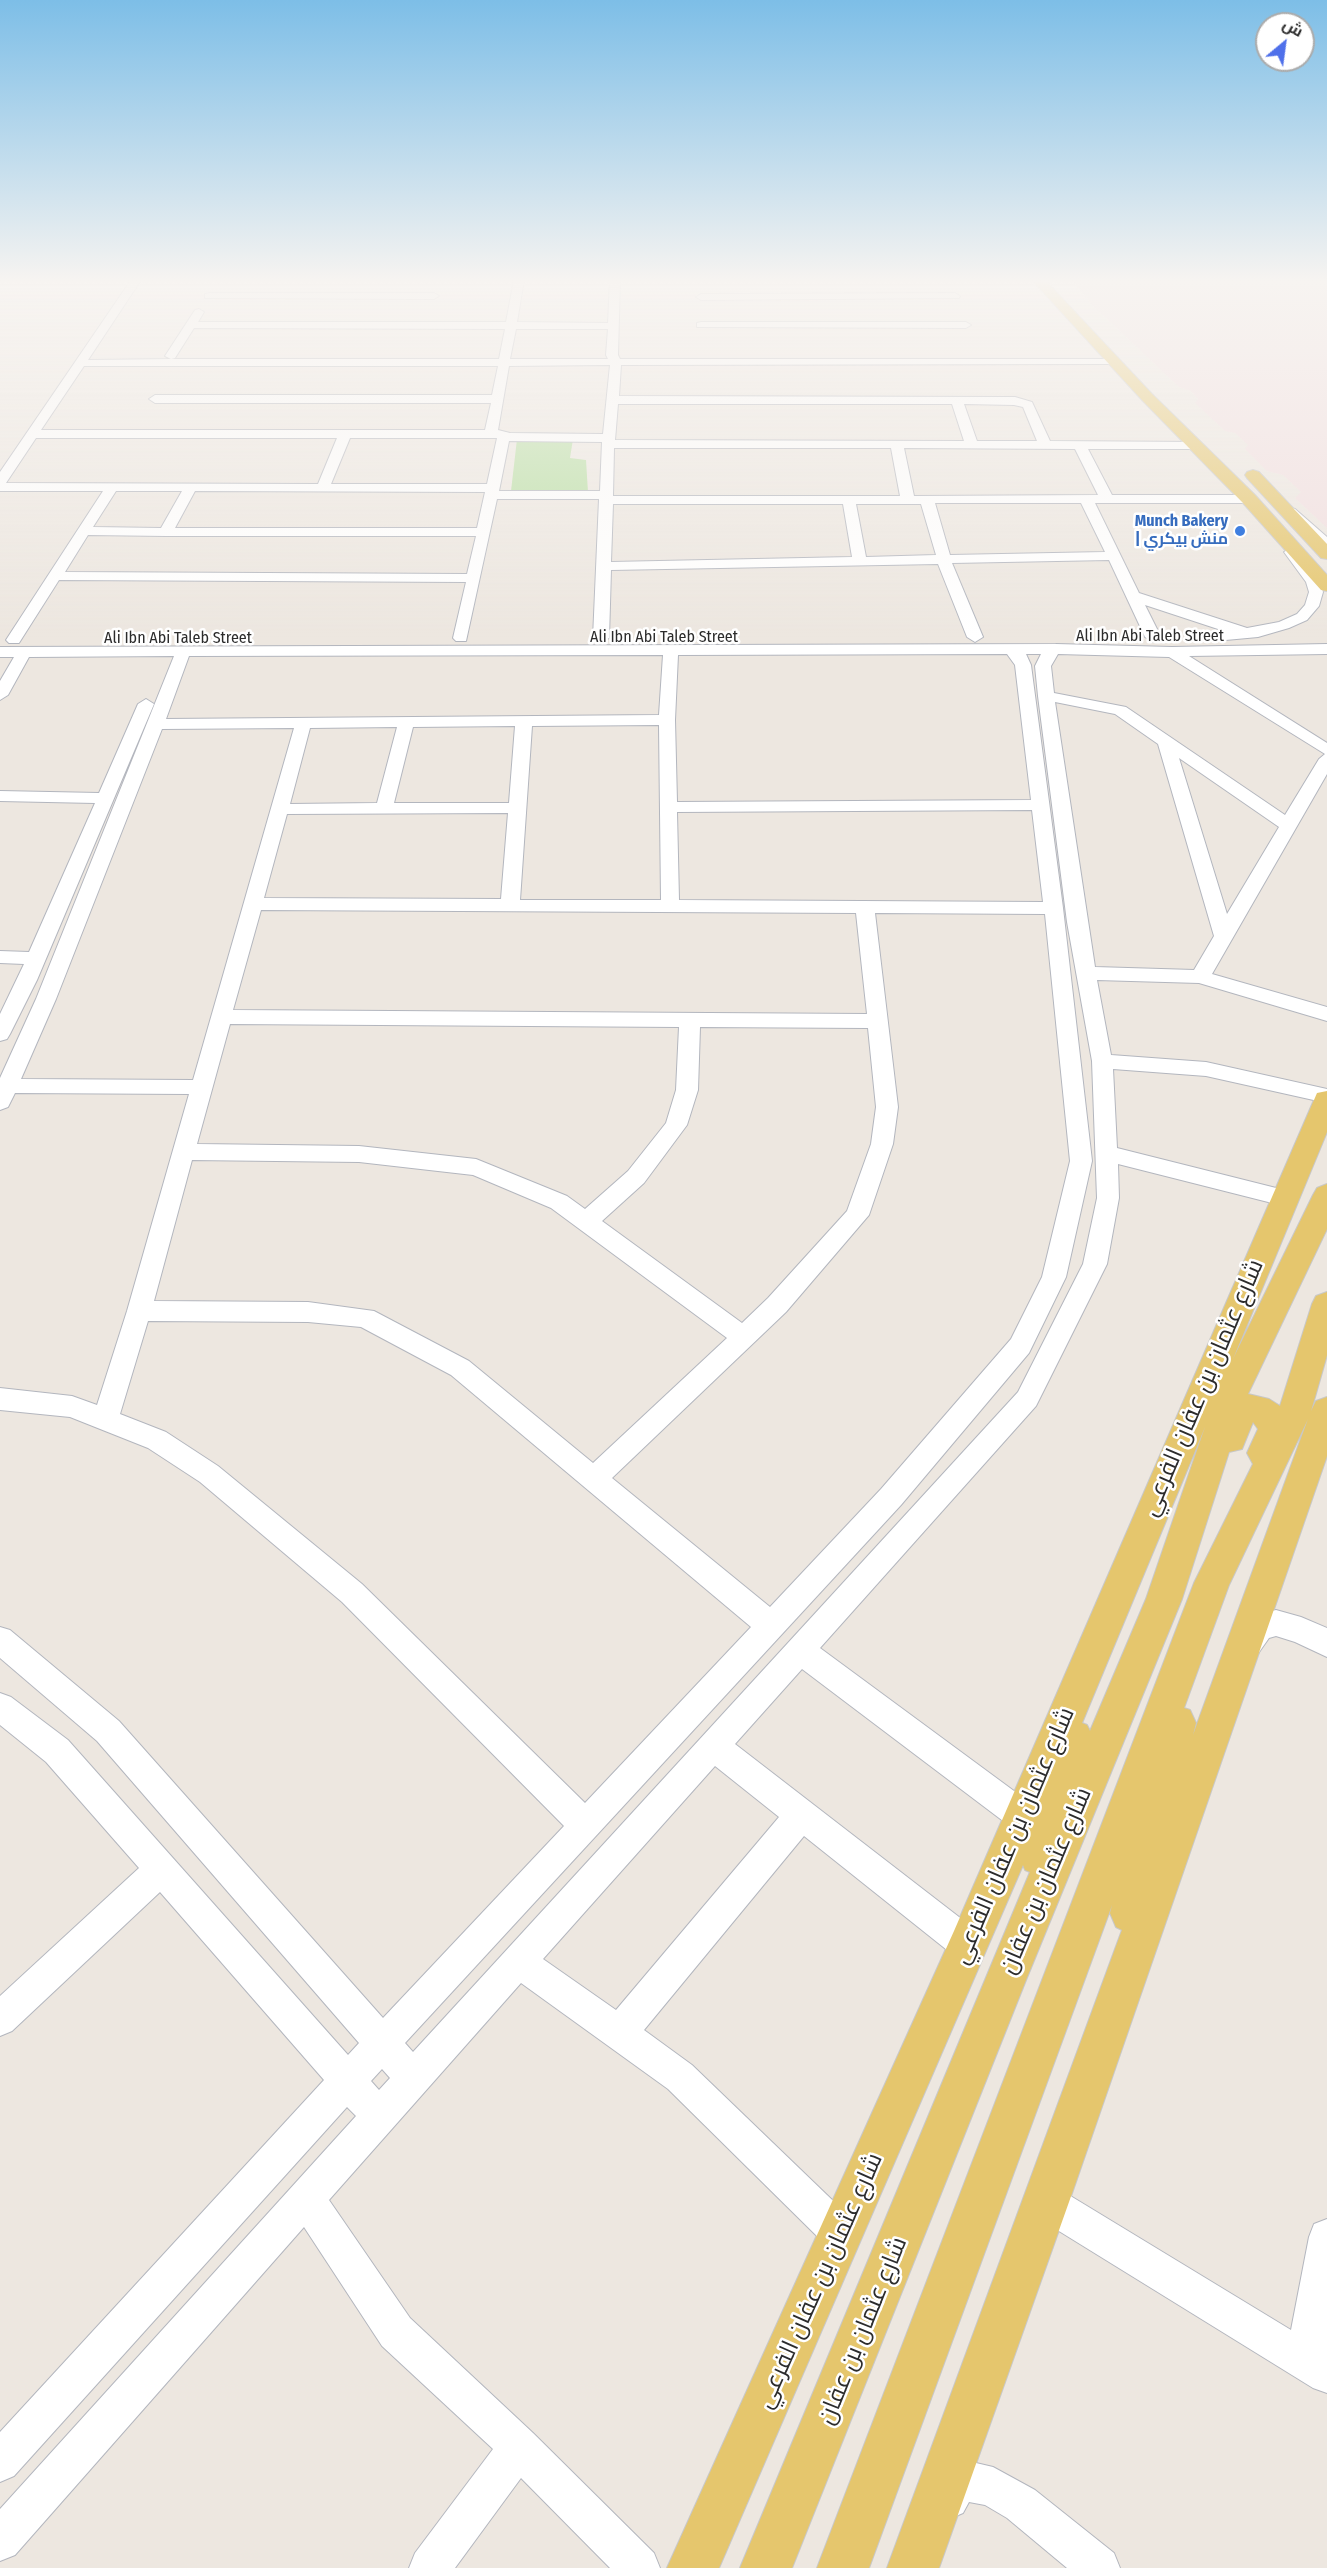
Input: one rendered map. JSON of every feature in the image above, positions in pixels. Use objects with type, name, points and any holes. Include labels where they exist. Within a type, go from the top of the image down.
[{"type":"main road","points":[[1155,400],[1194,444],[1249,499],[1327,586]]},
{"type":"main road","points":[[1242,464],[1287,509],[1327,554]]},
{"type":"main road","name":"شارع عثمان بن عفان الفرعي","points":[[693,2568],[969,1946],[1327,1098]]},
{"type":"main road","points":[[1322,1208],[1302,1272],[1256,1375],[1255,1390],[1264,1397],[1276,1399],[1288,1393],[1318,1299],[1327,1281]]},
{"type":"main road","name":"شارع عثمان بن عفان","points":[[766,2568],[1005,1980],[1164,1599],[1233,1391],[1322,1208]]},
{"type":"main road","points":[[843,2568],[1212,1583],[1293,1416],[1327,1304]]},
{"type":"main road","points":[[1100,2048],[1135,1892],[1224,1540],[1274,1429],[1268,1415],[1258,1408],[1247,1407],[1238,1418],[1196,1537],[1164,1599]]},
{"type":"main road","points":[[914,2568],[1046,2202],[1236,1662],[1323,1437]]},
{"type":"main road","points":[[1005,1980],[1061,1778],[1122,1580]]},
{"type":"main road","points":[[749,2568],[846,2372]]},
{"type":"street","points":[[27,419],[40,400]]},
{"type":"street","points":[[0,482],[56,400]]},
{"type":"street","points":[[461,638],[492,491],[497,435],[497,400]]},
{"type":"street","points":[[601,638],[608,441],[612,400],[966,400]]},
{"type":"street","points":[[1010,400],[1028,405],[1046,445]]},
{"type":"street","points":[[957,401],[972,445]]},
{"type":"street","points":[[33,434],[137,429],[497,435],[608,441],[897,445],[1194,444]]},
{"type":"street","points":[[323,487],[345,434]]},
{"type":"street","points":[[897,445],[908,500]]},
{"type":"street","points":[[1080,445],[1107,499]]},
{"type":"street","points":[[0,487],[323,487],[492,491],[606,498],[1249,499],[1279,534],[1313,582],[1316,592],[1312,606],[1302,617],[1284,625],[1249,633],[1207,637]]},
{"type":"street","points":[[0,695],[12,644],[112,487]]},
{"type":"street","points":[[166,532],[191,487]]},
{"type":"street","points":[[1086,499],[1153,637]]},
{"type":"street","points":[[849,500],[860,562]]},
{"type":"street","points":[[927,500],[944,560],[975,637]]},
{"type":"street","points":[[1287,509],[1327,544]]},
{"type":"street","points":[[84,531],[483,532]]},
{"type":"street","points":[[603,566],[1113,555]]},
{"type":"street","points":[[55,576],[474,578]]},
{"type":"street","points":[[1133,596],[1249,633]]},
{"type":"street","points":[[1142,614],[1187,613]]},
{"type":"street","name":"Ali Ibn Abi Taleb Street","points":[[0,652],[12,644],[461,638],[1207,637],[1327,639]]},
{"type":"street","name":"Ali Ibn Abi Taleb Street","points":[[12,644],[175,652],[671,650],[1034,657],[1242,650]]},
{"type":"street","points":[[1242,650],[1327,649]]},
{"type":"street","points":[[670,907],[667,720],[671,650]]},
{"type":"street","points":[[1242,650],[1327,656]]},
{"type":"street","points":[[175,652],[180,663],[46,999],[3,1094],[202,1087]]},
{"type":"street","points":[[0,1034],[36,958],[105,798],[175,652]]},
{"type":"street","points":[[1172,652],[1327,750]]},
{"type":"street","points":[[0,2540],[518,1961],[1028,1399],[1095,1264],[1108,1198],[1102,1061],[1077,922],[1046,696],[1034,657]]},
{"type":"street","points":[[0,2462],[347,2080],[891,1497],[1020,1346],[1054,1277],[1081,1161],[1066,1009],[1040,805],[1034,657]]},
{"type":"street","points":[[1046,696],[1119,710],[1288,825]]},
{"type":"street","points":[[155,724],[303,725],[667,720]]},
{"type":"street","points":[[510,906],[524,722]]},
{"type":"street","points":[[384,809],[406,723]]},
{"type":"street","points":[[105,1420],[139,1311],[303,725]]},
{"type":"street","points":[[1167,742],[1224,936]]},
{"type":"street","points":[[1200,977],[1327,759]]},
{"type":"street","points":[[0,796],[105,798]]},
{"type":"street","points":[[669,807],[1040,805]]},
{"type":"street","points":[[280,809],[518,808]]},
{"type":"street","points":[[253,904],[865,909],[1054,908]]},
{"type":"street","points":[[594,1479],[777,1305],[857,1215],[882,1144],[887,1107],[865,909]]},
{"type":"street","points":[[0,957],[36,958]]},
{"type":"street","points":[[1086,973],[1200,977],[1327,1014]]},
{"type":"street","points":[[221,1017],[877,1021]]},
{"type":"street","points":[[586,1222],[636,1177],[676,1125],[687,1090],[690,1020]]},
{"type":"street","points":[[1102,1061],[1206,1069],[1327,1098]]},
{"type":"street","points":[[183,1152],[358,1154],[477,1167],[559,1202],[744,1337]]},
{"type":"street","points":[[1106,1153],[1284,1198]]},
{"type":"street","points":[[139,1311],[308,1312],[365,1317],[460,1368],[771,1626]]},
{"type":"street","points":[[0,1399],[72,1407],[157,1440],[209,1474],[352,1593],[585,1825]]},
{"type":"street","points":[[1236,1662],[1260,1626],[1276,1623],[1301,1630],[1327,1643]]},
{"type":"street","points":[[0,1640],[108,1731],[413,2078]]},
{"type":"street","points":[[800,1650],[1022,1816]]},
{"type":"street","points":[[0,1707],[57,1751],[379,2116]]},
{"type":"street","points":[[713,1746],[969,1946]]},
{"type":"street","points":[[618,2033],[801,1815]]},
{"type":"street","points":[[0,2019],[161,1869]]},
{"type":"street","points":[[518,1961],[680,2077],[841,2234]]},
{"type":"street","points":[[306,2198],[396,2332],[519,2447],[639,2568]]},
{"type":"street","points":[[1046,2202],[1316,2367],[1327,2237]]},
{"type":"street","points":[[430,2568],[519,2447]]},
{"type":"street","points":[[914,2568],[958,2480],[993,2487],[1021,2504],[1099,2568]]},
{"type":"shaded area","points":[[1197,400],[1327,400],[1327,528],[1295,498],[1301,492],[1283,475],[1267,471],[1245,449],[1248,445],[1235,433],[1225,431],[1195,403]]},
{"type":"green space","points":[[517,439],[573,439],[570,458],[586,460],[588,492],[511,491]]},
{"type":"place","name":"Munch Bakery | منش بيكري","points":[[1240,531]]}]
